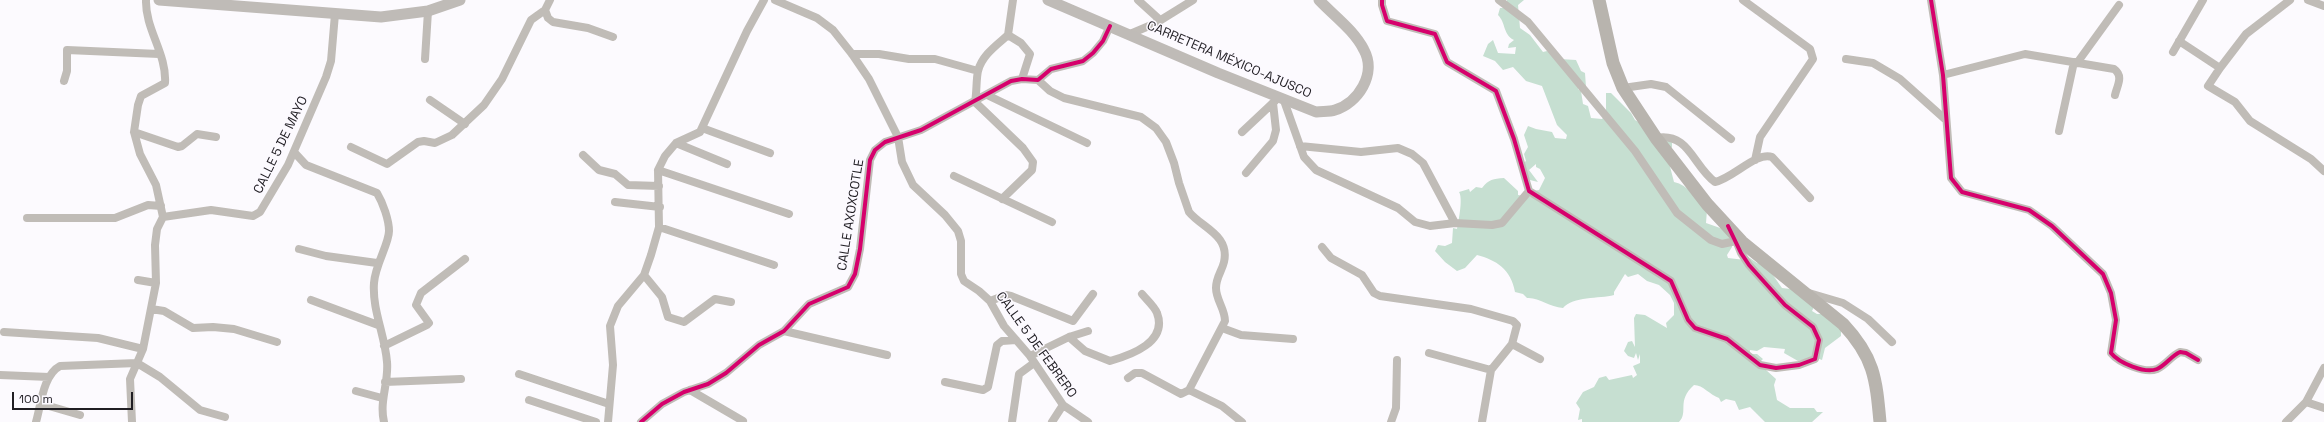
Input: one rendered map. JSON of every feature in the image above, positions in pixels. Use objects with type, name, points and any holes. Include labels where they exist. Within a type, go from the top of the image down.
[{"type":"main road","points":[[159,0],[381,17],[428,11],[460,0]]},
{"type":"main road","name":"CARRETERA MÉXICO-AJUSCO","points":[[1048,0],[1278,99],[1316,112],[1334,111],[1352,102],[1363,88],[1368,71],[1365,51],[1355,35],[1319,0]]},
{"type":"main road","points":[[1599,0],[1612,63],[1623,88],[1656,138],[1707,204],[1747,247],[1843,324],[1860,344],[1872,365],[1880,422]]},
{"type":"street","points":[[132,422],[129,386],[136,363],[143,348],[156,283],[155,245],[157,230],[164,217],[156,184],[140,154],[134,132],[138,105],[142,96],[165,83],[166,73],[148,24],[146,0]]},
{"type":"street","points":[[351,147],[387,164],[418,142],[442,141],[452,135],[484,105],[502,79],[513,53],[531,20],[545,10],[550,0]]},
{"type":"street","points":[[608,422],[613,365],[609,334],[611,320],[618,306],[644,275],[659,227],[660,207],[658,170],[665,156],[676,143],[682,138],[697,133],[702,128],[747,31],[764,0]]},
{"type":"street","name":"CALLE 5 DE FEBRERO","points":[[775,0],[816,18],[833,30],[852,54],[869,79],[898,137],[902,162],[913,185],[939,209],[958,231],[961,241],[960,258],[964,281],[979,290],[990,301],[1004,326],[1032,360],[1042,377],[1056,392],[1063,405],[1088,422]]},
{"type":"street","points":[[1002,199],[1032,170],[1033,162],[1023,148],[975,102],[978,88],[978,71],[985,57],[1008,35],[1013,0]]},
{"type":"street","points":[[1138,0],[1160,20]]},
{"type":"street","points":[[1130,34],[1160,20],[1193,0]]},
{"type":"street","points":[[1382,0],[1387,21],[1435,34],[1447,62],[1496,91],[1514,139],[1529,191],[1670,281],[1688,320],[1695,328],[1727,339],[1741,348],[1760,365],[1776,368],[1799,365],[1815,359],[1819,340],[1813,326],[1785,305],[1749,265],[1741,253],[1728,226]]},
{"type":"street","points":[[1499,0],[1533,28],[1635,151],[1677,213],[1711,240],[1722,244],[1736,241]]},
{"type":"street","points":[[1743,0],[1810,49],[1813,59],[1760,137],[1755,160]]},
{"type":"street","points":[[1931,0],[1943,75],[1951,178],[1962,192],[2030,210],[2052,226],[2103,274],[2111,293],[2116,320],[2111,354],[2116,359],[2147,370],[2162,366],[2180,352],[2186,353],[2198,360]]},
{"type":"street","points":[[2173,52],[2203,0]]},
{"type":"street","points":[[2290,0],[2246,34],[2208,86],[2235,102],[2250,122],[2311,159],[2324,171]]},
{"type":"street","points":[[2308,0],[2324,6]]},
{"type":"street","points":[[2059,131],[2075,62],[2119,5]]},
{"type":"street","points":[[545,10],[548,18],[553,22],[588,28],[613,37]]},
{"type":"street","points":[[425,59],[428,11]]},
{"type":"street","name":"CALLE 5 DE MAYO","points":[[164,217],[211,210],[253,216],[260,212],[294,152],[331,62],[335,14]]},
{"type":"street","points":[[1110,26],[1103,41],[1093,53],[1083,61],[1051,69],[1038,80],[1050,90],[1064,98],[1136,116],[1156,128],[1166,142],[1174,163],[1178,183],[1189,212],[1195,220],[1212,230],[1220,238],[1225,248],[1224,262],[1218,276],[1216,288],[1225,315],[1222,328],[1189,390],[1181,394],[1142,373],[1135,373],[1128,378]]},
{"type":"street","points":[[1008,35],[1021,43],[1030,54],[1022,79]]},
{"type":"street","points":[[2179,41],[2220,68]]},
{"type":"street","points":[[64,81],[67,71],[67,50],[159,54]]},
{"type":"street","points":[[852,54],[879,54],[909,59],[935,59],[978,71]]},
{"type":"street","points":[[1943,75],[2017,54],[2025,54],[2114,69],[2119,72],[2120,77],[2114,96]]},
{"type":"street","points":[[1846,59],[1873,63],[1900,79],[1946,120]]},
{"type":"street","name":"CALLE AXOXCOTLE","points":[[641,422],[662,404],[690,390],[708,384],[726,373],[759,345],[784,331],[809,304],[848,287],[855,274],[860,249],[870,160],[875,150],[885,142],[921,130],[975,102],[1011,81],[1022,79],[1038,80]]},
{"type":"street","points":[[1623,88],[1651,84],[1666,86],[1731,139]]},
{"type":"street","points":[[986,95],[1087,143]]},
{"type":"street","points":[[1242,132],[1278,99]]},
{"type":"street","points":[[1278,99],[1304,156],[1316,170],[1398,208],[1415,222],[1430,226],[1455,223],[1492,225],[1502,223],[1529,191]]},
{"type":"street","points":[[1246,173],[1273,141],[1276,130],[1278,99]]},
{"type":"street","points":[[430,100],[465,124]]},
{"type":"street","points":[[702,128],[770,153]]},
{"type":"street","points":[[134,132],[178,147],[182,146],[197,134],[216,137]]},
{"type":"street","points":[[1656,138],[1668,136],[1682,144],[1706,176],[1714,182],[1723,181],[1761,156],[1772,157],[1810,198]]},
{"type":"street","points":[[676,143],[727,164]]},
{"type":"street","points":[[1300,146],[1361,152],[1398,148],[1412,154],[1423,164],[1455,223]]},
{"type":"street","points":[[294,152],[306,165],[377,194],[382,201],[389,231],[377,263],[373,286],[378,325],[387,362],[381,412],[384,422]]},
{"type":"street","points":[[583,156],[599,170],[617,175],[628,185],[659,186]]},
{"type":"street","points":[[658,170],[789,214]]},
{"type":"street","points":[[954,176],[1052,222]]},
{"type":"street","points":[[615,202],[660,207]]},
{"type":"street","points":[[27,218],[115,218],[148,205],[161,206]]},
{"type":"street","points":[[659,227],[774,265]]},
{"type":"street","points":[[1322,247],[1331,258],[1362,275],[1374,293],[1380,296],[1471,309],[1513,321],[1517,326],[1517,330],[1512,344],[1491,370],[1482,422]]},
{"type":"street","points":[[299,249],[326,256],[377,263]]},
{"type":"street","points":[[384,346],[427,326],[429,323],[416,305],[421,293],[466,259]]},
{"type":"street","points":[[644,275],[662,297],[668,317],[684,322],[715,299],[731,302]]},
{"type":"street","points":[[138,280],[156,283]]},
{"type":"street","points":[[1801,291],[1843,303],[1868,319],[1892,342]]},
{"type":"street","points":[[990,301],[1006,295],[1011,296],[1073,321],[1094,294]]},
{"type":"street","points":[[1069,337],[1085,351],[1110,362],[1136,353],[1157,335],[1160,325],[1157,312],[1142,294]]},
{"type":"street","points":[[311,300],[378,325]]},
{"type":"street","points":[[151,309],[164,311],[193,328],[213,327],[234,329],[277,342]]},
{"type":"street","points":[[1222,328],[1241,335],[1293,339]]},
{"type":"street","points":[[784,331],[887,355]]},
{"type":"street","points":[[1012,422],[1019,374],[1032,360],[1069,337],[1088,331]]},
{"type":"street","points":[[4,332],[98,338],[143,348]]},
{"type":"street","points":[[945,382],[983,390],[988,387],[997,345],[1002,341],[1016,340]]},
{"type":"street","points":[[1512,344],[1540,359]]},
{"type":"street","points":[[1428,353],[1491,370]]},
{"type":"street","points":[[1391,422],[1396,408],[1397,360]]},
{"type":"street","points":[[36,422],[49,377],[54,369],[60,366],[136,363],[160,377],[200,410],[225,417]]},
{"type":"street","points":[[2286,422],[2306,402],[2324,368]]},
{"type":"street","points":[[519,374],[609,404]]},
{"type":"street","points":[[0,375],[49,377]]},
{"type":"street","points":[[385,382],[461,379]]},
{"type":"street","points":[[690,390],[743,421]]},
{"type":"street","points":[[1189,390],[1222,406],[1242,422]]},
{"type":"street","points":[[356,392],[382,398]]},
{"type":"street","points":[[528,400],[596,422]]},
{"type":"street","points":[[2306,402],[2324,408]]},
{"type":"street","points":[[42,404],[80,415]]},
{"type":"street","points":[[1052,422],[1063,405]]},
{"type":"green space","points":[[1507,0],[1524,0],[1518,5],[1520,28],[1530,35],[1543,52],[1547,51],[1560,59],[1576,60],[1581,71],[1585,73],[1586,87],[1579,87],[1578,89],[1581,91],[1583,104],[1588,106],[1591,118],[1602,119],[1606,115],[1606,93],[1611,93],[1631,113],[1635,120],[1672,142],[1672,147],[1667,155],[1674,182],[1688,189],[1707,210],[1706,223],[1723,229],[1732,238],[1732,247],[1727,255],[1728,258],[1745,260],[1744,254],[1757,263],[1766,265],[1782,288],[1799,290],[1815,305],[1812,311],[1817,314],[1825,314],[1841,328],[1841,336],[1825,348],[1822,360],[1814,357],[1798,361],[1784,353],[1785,349],[1764,347],[1757,351],[1750,350],[1750,354],[1757,354],[1763,359],[1761,361],[1766,370],[1776,379],[1774,385],[1777,400],[1790,408],[1814,408],[1817,412],[1823,412],[1812,422],[1765,422],[1750,407],[1739,410],[1735,401],[1726,399],[1721,402],[1719,398],[1697,385],[1694,385],[1685,396],[1683,414],[1679,422],[1582,422],[1582,419],[1578,420],[1580,409],[1576,403],[1583,392],[1594,387],[1599,378],[1606,376],[1609,380],[1632,375],[1633,378],[1637,375],[1633,366],[1640,363],[1640,354],[1638,360],[1636,353],[1634,358],[1628,356],[1624,351],[1628,342],[1632,341],[1635,347],[1634,318],[1636,314],[1645,315],[1667,328],[1666,323],[1674,315],[1674,303],[1670,295],[1659,285],[1647,281],[1638,274],[1628,277],[1625,274],[1614,292],[1614,295],[1573,301],[1563,308],[1553,306],[1536,299],[1527,298],[1523,294],[1515,292],[1510,277],[1502,267],[1484,257],[1477,255],[1465,268],[1457,271],[1445,262],[1435,251],[1438,245],[1445,246],[1452,243],[1453,228],[1457,229],[1460,214],[1461,199],[1459,192],[1469,189],[1470,192],[1476,187],[1482,188],[1492,180],[1504,178],[1518,191],[1518,195],[1531,197],[1532,191],[1539,190],[1545,178],[1540,169],[1536,167],[1536,164],[1529,170],[1538,182],[1530,180],[1521,165],[1526,161],[1524,154],[1528,147],[1524,135],[1528,126],[1552,132],[1555,138],[1566,139],[1567,135],[1557,125],[1542,86],[1526,81],[1513,67],[1503,70],[1495,61],[1483,56],[1488,44],[1493,40],[1498,53],[1515,54],[1516,47],[1508,48],[1509,44],[1514,40],[1510,38],[1506,32],[1501,18],[1498,15],[1500,8],[1503,8]]},
{"type":"cycle path","points":[[1382,0],[1387,21],[1435,34],[1447,62],[1496,91],[1514,139],[1529,191],[1671,281],[1688,320],[1695,328],[1727,339],[1760,365],[1776,368],[1799,365],[1815,359],[1819,340],[1813,327],[1785,305],[1749,265],[1741,253],[1728,226]]},
{"type":"cycle path","points":[[1931,0],[1943,75],[1951,178],[1962,192],[2029,210],[2052,226],[2103,274],[2111,293],[2116,320],[2111,353],[2115,357],[2132,367],[2146,370],[2157,369],[2180,352],[2186,353],[2198,360]]},
{"type":"cycle path","points":[[641,422],[662,404],[684,392],[708,384],[726,373],[759,345],[784,331],[809,304],[848,287],[855,274],[860,249],[870,160],[875,150],[885,142],[921,130],[1011,81],[1022,79],[1038,80],[1051,69],[1083,61],[1093,53],[1103,41],[1110,26]]}]
